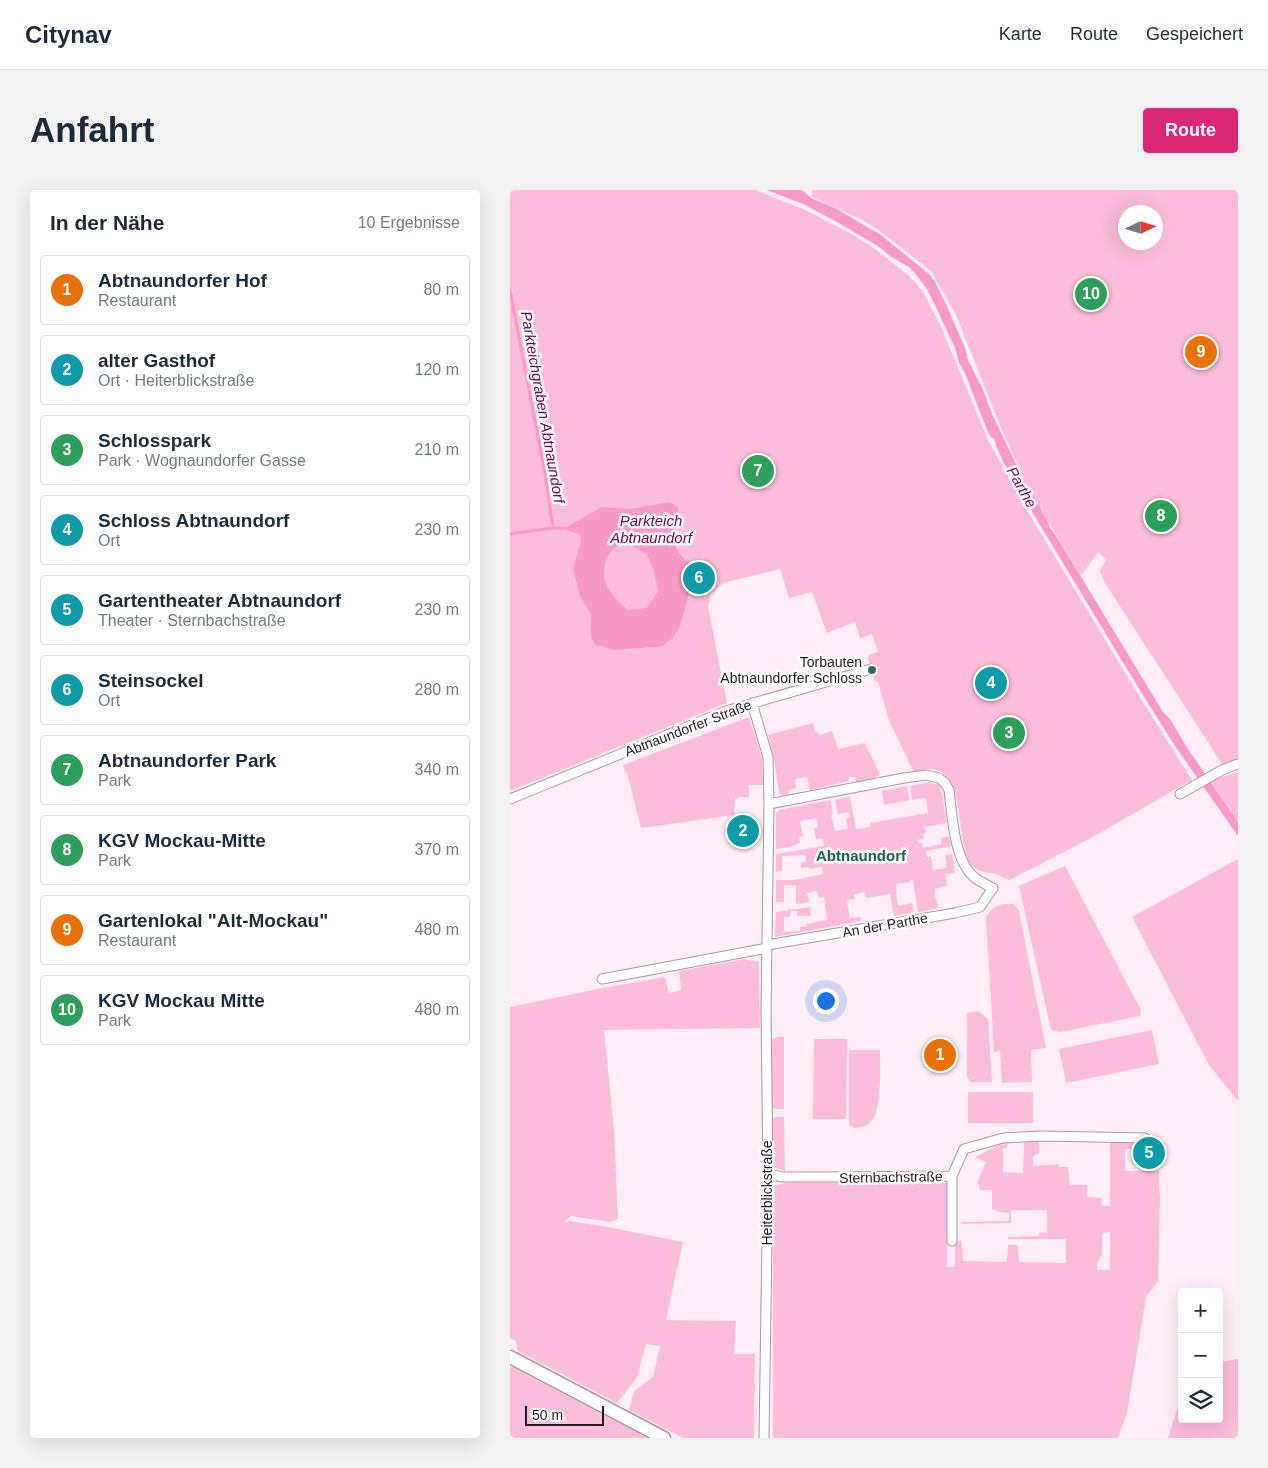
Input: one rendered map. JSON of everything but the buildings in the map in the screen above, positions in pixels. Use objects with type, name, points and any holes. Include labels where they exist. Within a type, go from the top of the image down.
[{"type":"main road","points":[[510,1357],[664,1438]]},
{"type":"street","name":"Abtnaundorfer Straße","points":[[510,799],[726,711],[871,669]]},
{"type":"street","name":"Heiterblickstraße","points":[[752,703],[768,757],[770,804],[767,947],[768,1174],[764,1438]]},
{"type":"street","points":[[1180,794],[1222,770],[1238,764]]},
{"type":"street","name":"An der Parthe","points":[[767,947],[980,907],[993,888],[973,876],[961,859],[958,852],[948,790],[945,783],[939,778],[926,775],[904,778],[770,804]]},
{"type":"street","points":[[602,979],[767,947]]},
{"type":"street","name":"Sternbachstraße","points":[[768,1174],[782,1177],[952,1176],[964,1149],[1003,1138],[1041,1136],[1144,1138]]},
{"type":"street","points":[[952,1176],[952,1241]]},
{"type":"shaded area","points":[[510,190],[756,190],[803,209],[850,233],[875,249],[908,275],[924,294],[942,329],[988,440],[1022,502],[1192,780],[1089,839],[1009,880],[977,869],[971,864],[966,853],[959,811],[952,785],[946,776],[937,770],[928,769],[914,772],[889,721],[878,682],[874,680],[868,658],[869,655],[878,652],[872,634],[860,638],[855,622],[827,633],[812,592],[789,598],[780,569],[723,583],[711,594],[708,607],[727,703],[510,791]]},
{"type":"shaded area","points":[[812,190],[1238,190],[1238,759],[1222,764],[1105,583],[1100,571],[1106,560],[1098,552],[1081,576],[1027,486],[1002,430],[956,315],[932,272],[863,220],[812,197]]},
{"type":"shaded area","points":[[749,717],[762,757],[763,785],[749,785],[749,799],[747,797],[740,797],[735,799],[734,815],[641,828],[627,772],[625,773],[623,765]]},
{"type":"shaded area","points":[[813,723],[814,731],[820,735],[832,731],[838,749],[865,743],[880,774],[875,778],[856,782],[855,777],[849,777],[849,781],[810,790],[807,777],[795,779],[796,788],[788,790],[789,794],[783,796],[779,793],[768,735]]},
{"type":"shaded area","points":[[1238,772],[1238,822],[1210,780]]},
{"type":"shaded area","points":[[929,782],[939,785],[941,789],[947,823],[925,827],[924,839],[917,840],[918,843],[922,843],[923,848],[941,844],[941,838],[949,836],[951,846],[926,851],[927,857],[931,856],[933,870],[947,868],[945,855],[952,854],[955,873],[945,874],[947,886],[935,889],[938,908],[918,912],[913,880],[910,880],[910,882],[896,884],[896,893],[898,906],[912,903],[914,912],[894,916],[890,894],[866,898],[864,892],[854,895],[854,899],[849,899],[847,902],[850,918],[860,917],[861,921],[775,937],[776,912],[810,907],[811,916],[797,916],[797,911],[791,911],[790,917],[784,917],[784,932],[800,931],[800,927],[807,926],[807,924],[827,920],[824,897],[819,898],[817,891],[807,893],[809,902],[796,904],[796,885],[784,885],[784,902],[776,902],[776,880],[794,880],[823,874],[822,867],[801,868],[801,863],[806,862],[805,855],[782,856],[782,871],[776,872],[776,854],[824,846],[823,838],[816,839],[814,828],[818,827],[816,818],[800,821],[803,836],[799,837],[800,843],[776,849],[776,813],[779,810],[830,800],[835,831],[848,829],[846,818],[850,817],[848,812],[838,814],[835,800],[850,797],[856,829],[870,827],[870,823],[928,813],[926,798],[912,800],[910,786]]},
{"type":"shaded area","points":[[907,786],[910,800],[884,805],[882,791]]},
{"type":"shaded area","points":[[1238,859],[1238,1101],[1209,1065],[1132,917]]},
{"type":"shaded area","points":[[1065,866],[1141,1010],[1140,1016],[1060,1032],[1051,1030],[1019,886]]},
{"type":"shaded area","points":[[1003,904],[1014,904],[1019,911],[1046,1048],[1031,1050],[1032,1082],[1002,1083],[1000,1051],[994,1052],[986,917],[993,908]]},
{"type":"shaded area","points":[[744,959],[759,962],[760,1028],[604,1030],[614,1131],[618,1219],[610,1222],[571,1216],[563,1223],[569,1221],[608,1227],[683,1242],[666,1320],[736,1321],[734,1354],[755,1354],[754,1438],[683,1438],[629,1410],[634,1391],[653,1377],[660,1346],[646,1344],[637,1378],[617,1403],[518,1351],[516,1341],[510,1338],[510,1007],[665,977],[669,993],[681,990],[679,971]]},
{"type":"shaded area","points":[[978,1011],[988,1019],[992,1082],[971,1082],[967,1077],[967,1013]]},
{"type":"shaded area","points":[[1152,1030],[1159,1064],[1066,1083],[1059,1049]]},
{"type":"shaded area","points":[[784,1037],[784,1109],[771,1107],[771,1040]]},
{"type":"shaded area","points":[[814,1039],[847,1039],[846,1119],[813,1119]]},
{"type":"shaded area","points":[[849,1050],[880,1050],[880,1087],[875,1114],[868,1124],[855,1128],[849,1125]]},
{"type":"shaded area","points":[[968,1092],[1033,1092],[1033,1123],[968,1123]]},
{"type":"shaded area","points":[[784,1117],[785,1171],[776,1168],[771,1161],[771,1119]]},
{"type":"shaded area","points":[[1024,1142],[1039,1142],[1039,1153],[1033,1156],[1033,1166],[1059,1164],[1059,1167],[1068,1167],[1070,1185],[1087,1185],[1087,1197],[1101,1198],[1102,1206],[1110,1206],[1110,1143],[1136,1143],[1136,1149],[1125,1149],[1125,1171],[1159,1171],[1158,1281],[1146,1297],[1127,1413],[1118,1438],[773,1438],[773,1186],[786,1183],[948,1183],[947,1267],[955,1267],[955,1243],[961,1240],[963,1261],[1007,1262],[1008,1245],[1018,1245],[1019,1262],[1066,1263],[1066,1239],[1008,1239],[1008,1237],[1039,1236],[1039,1233],[1047,1233],[1047,1210],[1011,1210],[1011,1223],[961,1224],[961,1222],[1009,1221],[1009,1213],[992,1209],[992,1190],[979,1190],[979,1184],[977,1183],[986,1162],[975,1157],[999,1145],[1008,1144],[1007,1148],[1003,1148],[1003,1172],[1023,1173]],"holes":[[[1110,1232],[1110,1270],[1097,1270],[1097,1261],[1102,1256],[1102,1233]]]},
{"type":"shaded area","points":[[1238,1359],[1238,1438],[1168,1438],[1178,1406],[1178,1423],[1223,1423],[1223,1361]]},
{"type":"shaded area","points":[[510,1366],[648,1438],[510,1438]]},
{"type":"water","name":"Parthe","points":[[767,190],[802,190],[811,198],[835,208],[881,235],[930,275],[945,302],[992,414],[1050,528],[1163,712],[1170,719],[1186,746],[1238,822],[1238,836],[1175,746],[1005,465],[995,440],[990,436],[965,373],[959,363],[956,350],[927,289],[909,267],[890,256],[878,246],[803,204]]},
{"type":"water","name":"Parkteich Abtnaundorf","points":[[670,502],[678,508],[674,542],[681,555],[689,563],[691,576],[689,594],[680,626],[673,638],[663,646],[615,650],[596,645],[591,638],[591,614],[580,596],[573,569],[581,540],[580,534],[565,528],[602,507],[630,509]],"holes":[[[628,543],[647,555],[654,571],[658,591],[647,608],[628,610],[613,596],[607,586],[604,576],[605,564],[612,550]]]},
{"type":"waterway","name":"Parkteichgraben Abtnaundorf","points":[[510,290],[545,474],[553,528]]},
{"type":"waterway","points":[[510,534],[565,528]]},
{"type":"place","name":"KGV Mockau Mitte","points":[[1091,294]]},
{"type":"place","name":"Gartenlokal \"Alt-Mockau\"","points":[[1201,352]]},
{"type":"place","name":"Abtnaundorfer Park","points":[[758,471]]},
{"type":"place","name":"KGV Mockau-Mitte","points":[[1161,516]]},
{"type":"place","name":"Steinsockel","points":[[699,578]]},
{"type":"place","name":"Torbauten Abtnaundorfer Schloss","points":[[872,670]]},
{"type":"place","name":"Schloss Abtnaundorf","points":[[991,683]]},
{"type":"place","name":"Schlosspark","points":[[1009,733]]},
{"type":"place","name":"alter Gasthof","points":[[743,831]]},
{"type":"place","name":"Abtnaundorfer Hof","points":[[940,1055]]},
{"type":"place","name":"Gartentheater Abtnaundorf","points":[[1149,1153]]},
{"type":"district","name":"Abtnaundorf","points":[[861,855]]}]
